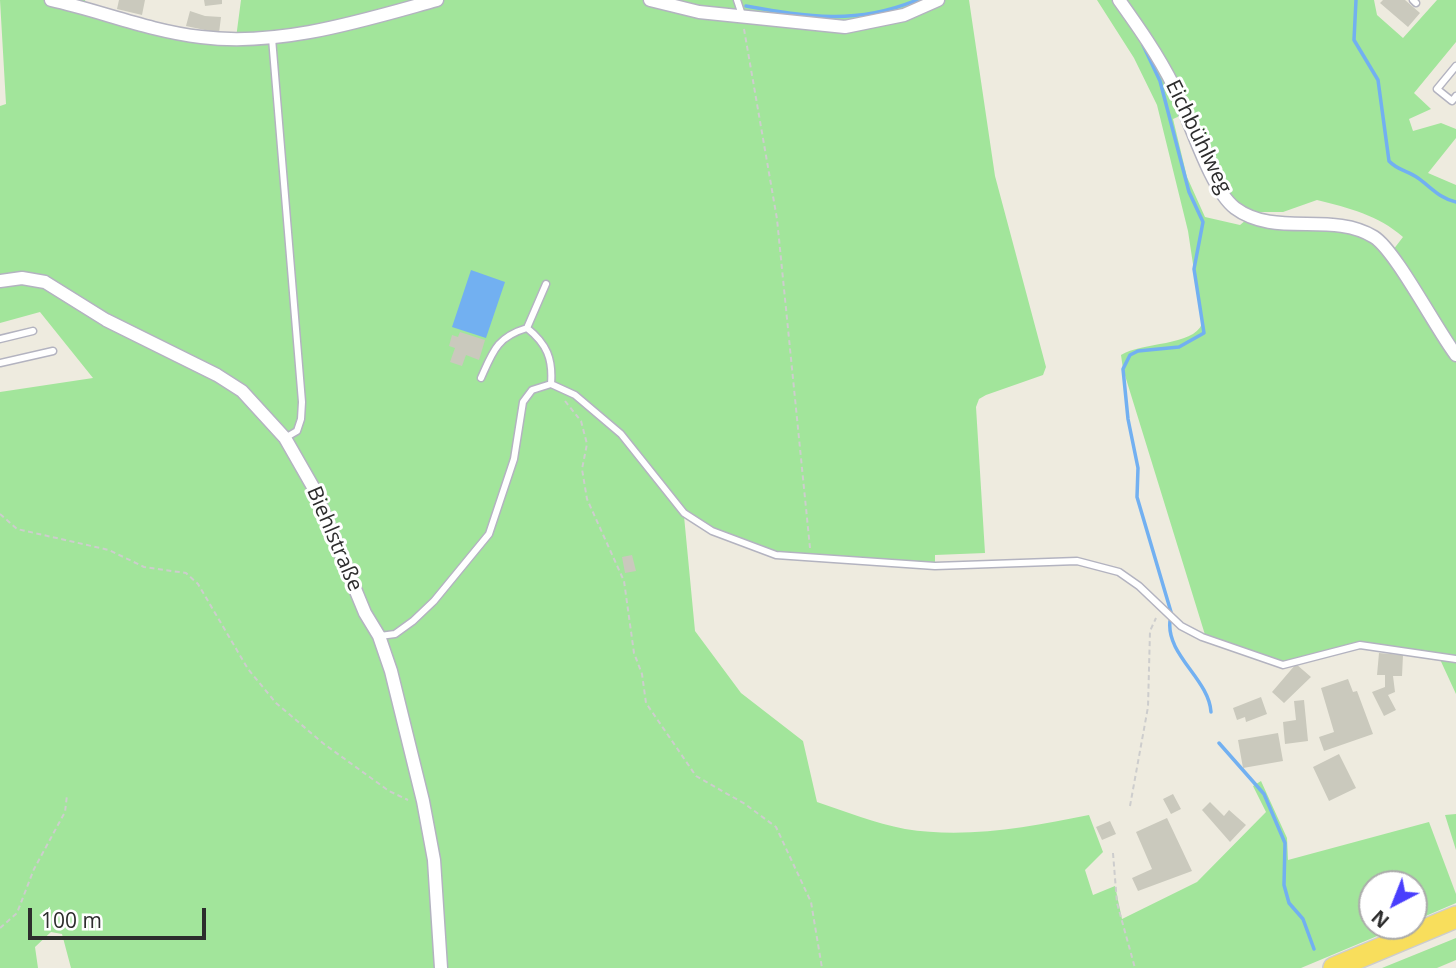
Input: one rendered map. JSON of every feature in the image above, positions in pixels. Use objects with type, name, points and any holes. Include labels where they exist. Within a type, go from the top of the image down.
[{"type":"highway","points":[[1334,968],[1454,918]]},
{"type":"street","points":[[51,0],[131,24],[201,37],[272,38],[375,17],[437,0]]},
{"type":"street","points":[[650,0],[699,12],[845,27],[904,15],[938,0]]},
{"type":"street","name":"Eichbühlweg","points":[[1119,0],[1148,41],[1172,83],[1226,200],[1248,216],[1282,224],[1318,222],[1346,226],[1374,238],[1389,252],[1456,355]]},
{"type":"street","name":"Biehlstraße","points":[[0,281],[22,278],[45,282],[106,320],[217,375],[242,391],[285,438],[313,487],[365,613],[379,636],[391,671],[423,801],[434,860],[441,968]]},
{"type":"lane","points":[[737,0],[742,15]]},
{"type":"lane","points":[[272,38],[302,402],[302,419],[297,431],[285,438]]},
{"type":"lane","points":[[1456,66],[1437,89],[1452,101],[1456,96]]},
{"type":"lane","points":[[481,378],[495,347],[508,334],[527,328],[546,284]]},
{"type":"lane","points":[[527,328],[542,340],[552,363],[551,384]]},
{"type":"lane","points":[[0,339],[33,331]]},
{"type":"lane","points":[[0,363],[53,351]]},
{"type":"lane","points":[[379,636],[395,634],[420,614],[489,534],[514,459],[523,402],[532,390],[551,384],[575,395],[621,434],[684,513],[712,531],[776,555],[935,566],[1077,561],[1119,572],[1139,586],[1181,626],[1207,639],[1283,665],[1360,645],[1456,659]]},
{"type":"path","points":[[742,15],[776,219],[811,558]]},
{"type":"path","points":[[542,385],[570,404],[581,421],[587,444],[582,469],[584,487],[624,581],[634,653],[642,674],[646,703],[695,776],[745,804],[776,827],[811,902],[822,968]]},
{"type":"path","points":[[0,514],[17,529],[110,550],[144,567],[186,573],[198,584],[248,669],[276,703],[324,744],[389,792],[408,800],[423,801]]},
{"type":"path","points":[[1130,806],[1148,707],[1150,631],[1162,610]]},
{"type":"path","points":[[0,928],[18,913],[34,869],[65,812],[67,795]]},
{"type":"path","points":[[1113,853],[1117,903],[1135,968]]},
{"type":"green space","points":[[0,0],[85,0],[88,10],[236,38],[241,0],[735,0],[745,18],[740,0],[969,0],[995,176],[1046,367],[1043,375],[979,399],[976,407],[985,553],[935,555],[935,565],[776,554],[713,529],[685,509],[622,432],[554,382],[554,363],[550,387],[574,397],[620,436],[684,516],[695,631],[741,693],[803,741],[817,802],[883,824],[928,832],[998,830],[1089,815],[1103,852],[1085,870],[1093,895],[1115,886],[1122,919],[1197,882],[1266,812],[1253,786],[1261,781],[1287,838],[1288,860],[1429,822],[1456,894],[1456,903],[1428,915],[1428,870],[1358,870],[1358,940],[1368,940],[1301,968],[71,968],[62,934],[51,932],[35,947],[38,968],[0,968],[0,392],[93,378],[40,312],[0,323],[0,106],[6,104]]},
{"type":"green space","points":[[1097,0],[1374,0],[1377,15],[1403,38],[1437,0],[1456,0],[1456,42],[1414,93],[1431,109],[1409,119],[1413,131],[1441,123],[1456,129],[1456,138],[1428,173],[1456,185],[1456,694],[1438,655],[1359,643],[1284,663],[1206,638],[1123,369],[1121,355],[1178,340],[1197,331],[1202,324],[1188,231],[1157,105],[1134,58]],"holes":[[[1182,115],[1237,213],[1246,220],[1240,225],[1205,217],[1187,177],[1173,119]],[[1317,200],[1352,209],[1373,218],[1403,237],[1393,250],[1371,230],[1354,223],[1283,218],[1255,212],[1283,212]]]},
{"type":"green space","points":[[1456,814],[1456,850],[1445,815]]},
{"type":"green space","points":[[1456,938],[1456,960],[1437,968],[1382,968]]},
{"type":"water","points":[[471,270],[505,282],[486,338],[452,327]]},
{"type":"building","points":[[119,0],[145,0],[142,15],[117,9]]},
{"type":"building","points":[[204,0],[222,0],[222,4],[205,6]]},
{"type":"building","points":[[1383,0],[1405,0],[1420,13],[1408,27],[1380,3]]},
{"type":"building","points":[[190,11],[221,17],[219,33],[186,26]]},
{"type":"building","points":[[460,332],[485,340],[479,360],[466,355],[462,366],[450,362],[455,348],[449,346],[452,335],[458,337]]},
{"type":"building","points":[[632,555],[636,571],[625,573],[622,557]]},
{"type":"building","points":[[1379,653],[1403,655],[1402,676],[1393,676],[1395,692],[1388,695],[1396,710],[1384,716],[1372,692],[1385,687],[1385,675],[1377,675]]},
{"type":"building","points":[[1296,664],[1311,677],[1284,703],[1272,692]]},
{"type":"building","points":[[1348,679],[1353,692],[1357,691],[1373,734],[1324,751],[1319,737],[1334,732],[1321,688]]},
{"type":"building","points":[[1261,697],[1267,714],[1246,722],[1245,717],[1237,720],[1233,708]]},
{"type":"building","points":[[1304,700],[1308,741],[1285,744],[1283,722],[1296,720],[1294,701]]},
{"type":"building","points":[[1278,733],[1283,761],[1243,768],[1238,740]]},
{"type":"building","points":[[1339,754],[1356,788],[1329,801],[1313,767]]},
{"type":"building","points":[[1173,794],[1181,809],[1171,814],[1163,799]]},
{"type":"building","points":[[1210,802],[1224,816],[1229,810],[1246,825],[1230,842],[1202,810]]},
{"type":"building","points":[[1167,818],[1192,871],[1138,891],[1132,878],[1152,869],[1136,832]]},
{"type":"building","points":[[1110,821],[1116,834],[1102,840],[1096,827]]},
{"type":"waterway","points":[[746,6],[812,16],[853,16],[895,8],[917,0]]},
{"type":"waterway","points":[[1356,0],[1354,40],[1378,80],[1389,161],[1440,195],[1456,202]]},
{"type":"waterway","points":[[1143,45],[1160,81],[1189,192],[1203,222],[1194,269],[1204,333],[1179,347],[1138,351],[1130,355],[1123,369],[1128,419],[1138,468],[1137,497],[1171,612]]},
{"type":"waterway","points":[[1170,621],[1174,645],[1203,689],[1211,712]]},
{"type":"waterway","points":[[1219,743],[1264,794],[1285,843],[1284,885],[1289,903],[1303,919],[1314,949]]}]
